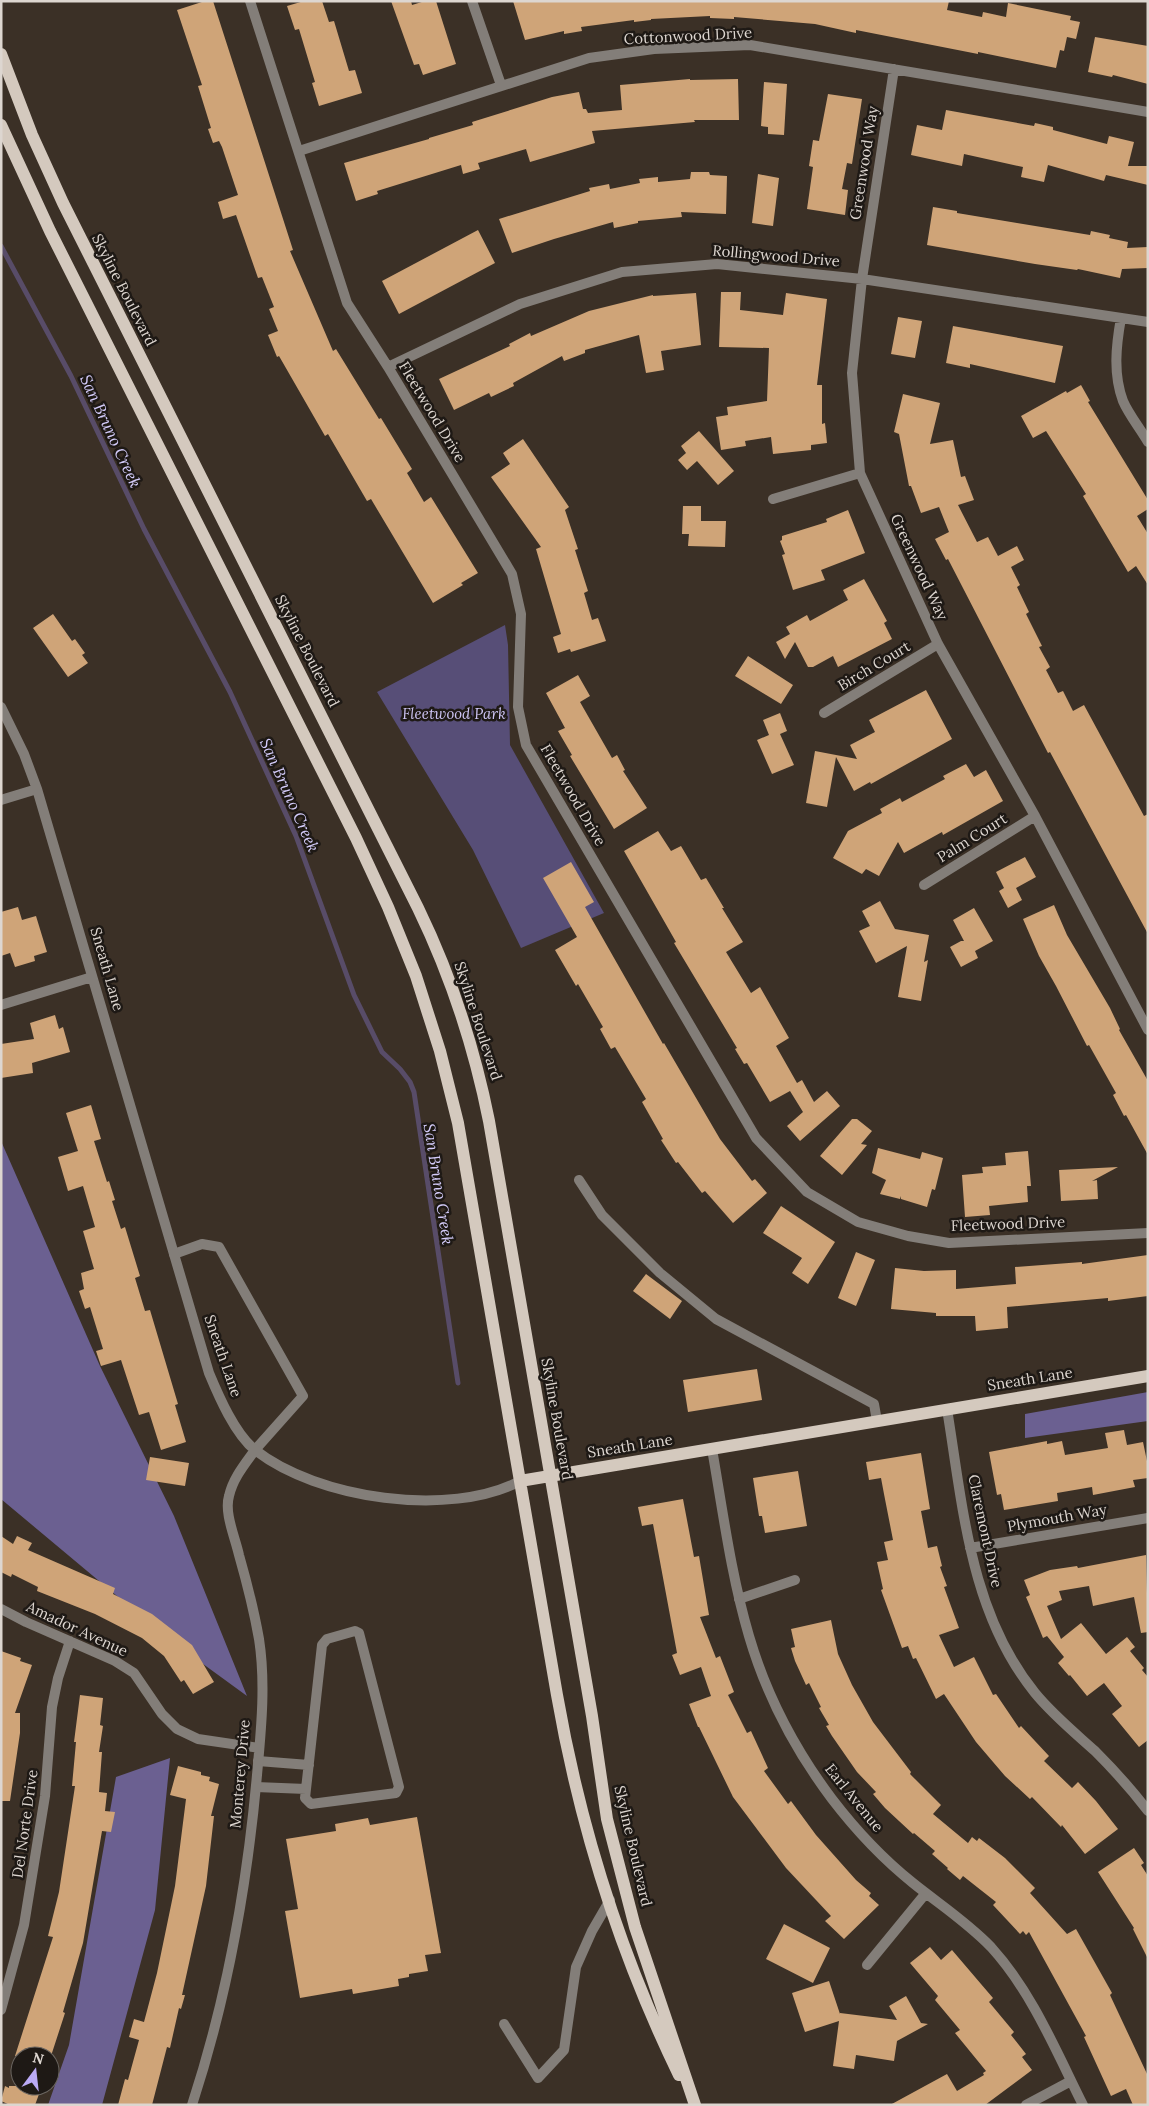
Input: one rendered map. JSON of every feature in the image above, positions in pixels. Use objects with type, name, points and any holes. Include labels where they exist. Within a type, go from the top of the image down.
[{"type":"main road","name":"Skyline Boulevard","points":[[1,54],[32,135],[79,237],[414,900],[449,976],[482,1084],[592,1716],[607,1819],[635,1927],[694,2105]]},
{"type":"main road","name":"Skyline Boulevard","points":[[1,125],[50,231],[356,838],[410,960],[440,1051],[458,1123],[568,1750],[581,1806],[610,1900],[658,2031],[694,2105]]},
{"type":"main road","name":"Sneath Lane","points":[[520,1481],[1148,1376]]},
{"type":"street","name":"Fleetwood Drive","points":[[250,1],[346,303],[388,367],[512,574],[521,614],[518,707],[526,745],[756,1138],[807,1192],[858,1222],[908,1236],[949,1243],[1148,1233]]},
{"type":"street","points":[[472,1],[501,86]]},
{"type":"street","name":"Cottonwood Drive","points":[[298,152],[589,58],[654,49],[750,45],[1148,112]]},
{"type":"street","name":"Greenwood Way","points":[[894,69],[862,279],[852,373],[860,473],[938,644],[1035,816],[1148,1030]]},
{"type":"street","name":"Rollingwood Drive","points":[[388,367],[520,304],[622,272],[717,264],[862,279],[1148,322]]},
{"type":"street","points":[[1121,318],[1116,362],[1119,385],[1124,401],[1148,442]]},
{"type":"street","points":[[773,499],[860,473]]},
{"type":"street","name":"Birch Court","points":[[824,713],[938,644]]},
{"type":"street","name":"Sneath Lane","points":[[1,707],[24,754],[37,789],[209,1373],[220,1402],[235,1425],[255,1450],[285,1468],[312,1480],[383,1499],[421,1502],[457,1499],[504,1489],[520,1481]]},
{"type":"street","points":[[1,800],[37,789]]},
{"type":"street","name":"Palm Court","points":[[924,885],[1035,816]]},
{"type":"street","points":[[1,1005],[92,977]]},
{"type":"street","points":[[579,1180],[602,1216],[660,1273],[716,1319],[874,1404],[877,1421]]},
{"type":"street","name":"Monterey Drive","points":[[174,1254],[202,1244],[220,1247],[303,1396],[255,1450],[234,1480],[228,1497],[229,1515],[254,1610],[259,1641],[262,1673],[259,1748],[246,1875],[218,2012],[192,2105]]},
{"type":"street","name":"Claremont Drive","points":[[947,1410],[970,1548],[986,1606],[999,1636],[1019,1670],[1048,1707],[1144,1800],[1148,1811]]},
{"type":"street","name":"Earl Avenue","points":[[712,1449],[739,1599],[749,1637],[765,1682],[783,1719],[810,1766],[832,1799],[866,1839],[900,1872],[979,1935],[1009,1970],[1032,2005],[1083,2105]]},
{"type":"street","name":"Plymouth Way","points":[[970,1548],[1148,1518]]},
{"type":"street","points":[[739,1599],[796,1580]]},
{"type":"street","name":"Amador Avenue","points":[[1,1609],[115,1661],[134,1673],[162,1714],[178,1729],[198,1739],[259,1748]]},
{"type":"street","points":[[355,1631],[359,1633],[399,1786],[396,1793],[311,1804],[305,1798],[306,1789],[322,1645],[327,1639],[355,1631]]},
{"type":"street","name":"Del Norte Drive","points":[[1,2010],[24,1925],[45,1796],[52,1707],[58,1678],[70,1641]]},
{"type":"street","points":[[258,1761],[309,1765]]},
{"type":"street","points":[[256,1787],[306,1789]]},
{"type":"street","points":[[867,1965],[926,1893]]},
{"type":"street","points":[[504,2024],[538,2078],[564,2050],[576,1967],[592,1931],[610,1900]]},
{"type":"street","points":[[1026,2105],[1071,2081]]},
{"type":"green space","name":"Fleetwood Park","points":[[505,625],[508,645],[510,745],[604,913],[521,948],[473,850],[377,692]]},
{"type":"shaded area","points":[[1,1141],[100,1366],[174,1516],[247,1696],[166,1637],[1,1499]]},
{"type":"shaded area","points":[[1148,1392],[1148,1421],[1025,1438],[1025,1414]]},
{"type":"shaded area","points":[[170,1758],[155,1910],[102,2105],[48,2105],[51,2096],[60,2096],[60,2071],[69,2045],[116,1777]]},
{"type":"building","points":[[205,1],[213,1],[293,250],[290,251],[333,351],[336,349],[412,469],[407,473],[424,502],[431,497],[478,573],[461,583],[463,585],[433,603],[371,499],[367,501],[328,434],[325,436],[279,356],[277,357],[268,335],[278,331],[269,309],[274,307],[262,277],[258,278],[236,215],[223,219],[218,202],[238,195],[222,147],[219,141],[213,143],[208,129],[211,128],[198,86],[202,85],[177,10]]},
{"type":"building","points":[[304,1],[322,1],[329,22],[334,21],[349,71],[355,70],[362,93],[319,106],[312,83],[315,82],[299,29],[295,30],[287,6]]},
{"type":"building","points":[[391,1],[411,1],[412,5],[425,1],[436,1],[456,64],[423,75],[419,64],[414,65]]},
{"type":"building","points":[[513,1],[949,1],[947,10],[982,17],[983,12],[1006,17],[1008,3],[1071,16],[1070,20],[1080,22],[1076,39],[1067,37],[1064,51],[1060,50],[1056,68],[856,30],[856,33],[815,24],[734,17],[734,19],[710,18],[710,16],[651,19],[634,22],[634,20],[581,27],[582,31],[564,34],[564,31],[525,40]]},
{"type":"building","points":[[1095,37],[1148,46],[1148,84],[1113,75],[1112,77],[1088,72]]},
{"type":"building","points":[[690,79],[738,79],[739,120],[694,120],[695,122],[592,131],[595,143],[530,162],[526,149],[478,163],[480,169],[463,174],[461,165],[377,191],[378,194],[356,201],[344,163],[429,139],[473,125],[472,122],[552,97],[579,92],[583,109],[586,109],[588,113],[622,110],[620,85]]},
{"type":"building","points":[[764,82],[787,84],[784,135],[768,134],[768,127],[761,126]]},
{"type":"building","points":[[828,94],[862,99],[852,164],[847,163],[842,189],[848,190],[845,215],[807,209],[813,167],[809,166],[813,140],[819,141]]},
{"type":"building","points":[[946,110],[1034,126],[1035,123],[1053,127],[1053,130],[1107,144],[1109,136],[1134,142],[1128,166],[1148,166],[1148,185],[1106,175],[1104,181],[1048,165],[1044,182],[1021,177],[1023,167],[964,154],[962,166],[911,155],[917,125],[942,130]]},
{"type":"building","points":[[691,172],[709,172],[710,175],[727,176],[726,214],[681,212],[682,217],[638,221],[638,223],[614,228],[613,222],[512,253],[499,219],[590,191],[589,188],[609,184],[610,189],[640,183],[639,179],[658,177],[658,182],[690,179]]},
{"type":"building","points":[[758,174],[779,178],[773,226],[752,223]]},
{"type":"building","points":[[933,207],[957,211],[957,213],[1090,235],[1091,231],[1110,235],[1109,238],[1128,242],[1127,248],[1148,247],[1148,268],[1122,269],[1120,278],[1078,269],[1035,264],[927,245]]},
{"type":"building","points":[[478,230],[495,263],[399,314],[382,281]]},
{"type":"building","points":[[721,292],[741,292],[740,310],[783,315],[786,293],[827,299],[817,385],[822,385],[822,424],[825,423],[827,443],[811,445],[811,450],[773,454],[771,437],[745,441],[746,446],[721,450],[716,417],[728,415],[727,407],[767,401],[769,348],[719,347]]},
{"type":"building","points":[[696,293],[701,345],[661,351],[664,370],[646,373],[639,335],[585,350],[585,353],[564,361],[562,356],[513,383],[514,386],[491,397],[489,393],[454,410],[439,379],[510,346],[509,344],[530,333],[531,336],[589,311],[653,295]]},
{"type":"building","points":[[898,317],[922,321],[915,358],[891,354]]},
{"type":"building","points":[[953,326],[1063,346],[1055,383],[970,364],[970,368],[946,363]]},
{"type":"building","points":[[1081,385],[1090,401],[1088,402],[1148,500],[1148,509],[1137,516],[1148,534],[1148,585],[1136,566],[1128,572],[1083,496],[1086,494],[1046,431],[1033,438],[1021,416],[1066,391],[1067,393]]},
{"type":"building","points":[[903,394],[940,403],[930,444],[953,440],[961,477],[965,476],[974,500],[958,505],[977,542],[988,537],[998,556],[1017,546],[1024,560],[1011,567],[1020,585],[1017,587],[1029,612],[1026,614],[1042,646],[1039,647],[1050,667],[1046,670],[1058,693],[1063,691],[1073,711],[1084,705],[1144,816],[1148,814],[1148,934],[1050,752],[1048,753],[948,559],[946,560],[935,539],[949,532],[939,507],[921,513],[911,486],[909,486],[899,434],[894,432]]},
{"type":"building","points":[[699,431],[734,471],[718,485],[697,461],[687,470],[678,460],[686,453],[681,446]]},
{"type":"building","points":[[523,439],[569,507],[565,510],[578,549],[575,550],[588,591],[584,593],[592,620],[598,618],[606,641],[571,652],[570,649],[558,653],[553,637],[561,634],[536,549],[541,547],[491,477],[510,464],[503,453]]},
{"type":"building","points":[[683,506],[701,506],[701,521],[726,521],[725,547],[688,546],[689,534],[682,534]]},
{"type":"building","points":[[848,510],[865,553],[821,570],[825,580],[793,590],[782,555],[785,554],[780,541],[782,536],[827,522],[826,519]]},
{"type":"building","points":[[864,579],[887,621],[884,623],[892,639],[838,667],[833,656],[813,667],[808,667],[795,642],[785,659],[776,642],[790,634],[786,627],[807,615],[810,621],[848,600],[843,590]]},
{"type":"building","points":[[53,614],[72,641],[75,639],[85,653],[82,655],[88,663],[68,677],[33,628]]},
{"type":"building","points":[[748,656],[793,685],[781,704],[735,676]]},
{"type":"building","points":[[578,675],[590,696],[580,702],[612,758],[617,755],[625,770],[623,771],[647,808],[614,829],[570,756],[572,755],[558,731],[565,728],[546,693]]},
{"type":"building","points":[[926,690],[952,739],[871,784],[870,782],[854,791],[836,757],[827,807],[806,803],[815,751],[857,759],[850,745],[875,732],[869,720]]},
{"type":"building","points":[[780,713],[787,731],[780,734],[794,765],[772,774],[757,740],[769,735],[763,720]]},
{"type":"building","points":[[966,764],[974,777],[986,770],[1003,801],[943,835],[942,832],[904,853],[898,842],[879,876],[866,869],[862,874],[833,858],[848,831],[882,813],[880,809],[900,798],[902,802],[945,779],[943,776]]},
{"type":"building","points":[[658,831],[671,851],[681,846],[701,880],[706,878],[743,942],[726,952],[751,993],[760,987],[789,1038],[776,1046],[797,1083],[802,1080],[814,1102],[827,1091],[840,1106],[800,1141],[787,1126],[803,1112],[790,1091],[770,1102],[747,1063],[744,1064],[735,1049],[737,1048],[674,943],[676,942],[624,851]]},
{"type":"building","points":[[1025,857],[1036,877],[1016,888],[1022,900],[1008,908],[999,891],[1004,888],[996,872]]},
{"type":"building","points":[[571,862],[594,902],[585,907],[663,1044],[720,1139],[752,1181],[755,1179],[767,1193],[733,1223],[705,1191],[702,1193],[678,1162],[676,1163],[661,1140],[663,1139],[642,1102],[646,1099],[615,1047],[611,1049],[600,1029],[603,1027],[578,984],[576,986],[555,950],[577,937],[543,878]]},
{"type":"building","points":[[880,901],[895,929],[929,935],[924,962],[928,960],[921,1001],[898,997],[907,946],[876,963],[859,931],[870,926],[862,911]]},
{"type":"building","points":[[1054,905],[1067,935],[1110,1008],[1119,1030],[1148,1081],[1148,1155],[1126,1115],[1124,1116],[1113,1095],[1116,1093],[1089,1045],[1087,1046],[1039,956],[1023,919]]},
{"type":"building","points":[[18,907],[22,920],[36,916],[47,952],[34,956],[35,961],[15,967],[10,953],[1,956],[1,912]]},
{"type":"building","points":[[974,908],[993,941],[975,951],[978,958],[961,967],[950,947],[964,941],[953,920]]},
{"type":"building","points":[[55,1015],[59,1029],[63,1027],[70,1052],[32,1063],[33,1073],[1,1078],[1,1044],[34,1039],[30,1023]]},
{"type":"building","points":[[91,1105],[101,1139],[94,1141],[107,1182],[109,1181],[115,1200],[112,1201],[121,1229],[125,1227],[140,1276],[135,1278],[145,1311],[150,1310],[178,1404],[175,1405],[186,1442],[161,1450],[149,1412],[139,1415],[121,1360],[101,1366],[96,1351],[103,1349],[90,1307],[85,1309],[79,1291],[84,1289],[81,1273],[94,1269],[83,1231],[95,1227],[83,1186],[68,1191],[58,1157],[78,1151],[66,1113]]},
{"type":"building","points":[[852,1119],[857,1119],[872,1131],[861,1144],[867,1145],[842,1175],[820,1156]]},
{"type":"building","points":[[878,1148],[920,1159],[922,1152],[943,1158],[935,1190],[932,1189],[927,1207],[901,1199],[901,1196],[900,1199],[880,1194],[886,1180],[872,1173]]},
{"type":"building","points":[[1028,1151],[1031,1186],[1027,1186],[1028,1202],[989,1206],[990,1215],[965,1217],[962,1175],[983,1173],[982,1167],[1006,1165],[1005,1153]]},
{"type":"building","points":[[1118,1167],[1092,1181],[1097,1180],[1098,1199],[1061,1201],[1059,1170]]},
{"type":"building","points":[[781,1206],[835,1242],[808,1284],[792,1273],[802,1258],[763,1233]]},
{"type":"building","points":[[856,1252],[875,1260],[856,1306],[838,1298]]},
{"type":"building","points":[[1148,1255],[1148,1296],[1108,1301],[1108,1298],[1007,1307],[1008,1328],[976,1331],[975,1316],[936,1316],[936,1313],[891,1309],[895,1268],[924,1271],[956,1270],[956,1289],[1016,1284],[1015,1267],[1082,1262],[1082,1264]]},
{"type":"building","points":[[646,1274],[682,1301],[670,1319],[633,1291]]},
{"type":"building","points":[[757,1369],[762,1400],[688,1412],[683,1380]]},
{"type":"building","points":[[1124,1430],[1127,1445],[1143,1442],[1148,1466],[1148,1478],[1133,1480],[1135,1487],[1093,1495],[1092,1487],[1057,1493],[1058,1501],[1004,1510],[1001,1494],[997,1495],[989,1452],[1047,1441],[1047,1444],[1062,1441],[1065,1455],[1108,1448],[1105,1433]]},
{"type":"building","points":[[921,1453],[930,1509],[921,1511],[928,1548],[937,1546],[942,1566],[940,1567],[947,1586],[944,1587],[959,1628],[939,1635],[954,1667],[974,1657],[993,1695],[996,1694],[1019,1728],[1021,1726],[1049,1756],[1044,1761],[1072,1788],[1078,1782],[1118,1829],[1085,1854],[1062,1825],[1061,1827],[1032,1797],[1030,1799],[1005,1776],[976,1742],[944,1694],[936,1699],[916,1658],[913,1659],[908,1646],[902,1648],[881,1590],[883,1589],[877,1562],[888,1560],[884,1542],[893,1540],[881,1478],[869,1480],[866,1462]]},
{"type":"building","points":[[150,1457],[189,1463],[185,1486],[146,1480]]},
{"type":"building","points":[[798,1471],[807,1526],[765,1533],[762,1516],[759,1516],[753,1478]]},
{"type":"building","points":[[683,1499],[694,1557],[699,1556],[709,1615],[700,1617],[716,1658],[720,1656],[734,1692],[728,1695],[747,1733],[751,1731],[768,1768],[764,1771],[788,1804],[791,1801],[816,1835],[856,1880],[871,1893],[869,1896],[879,1905],[844,1939],[825,1921],[831,1916],[786,1868],[733,1797],[698,1727],[689,1704],[711,1696],[701,1667],[680,1675],[672,1655],[677,1653],[653,1524],[642,1526],[638,1507]]},
{"type":"building","points":[[1,1536],[13,1544],[17,1536],[32,1543],[28,1550],[115,1588],[113,1594],[152,1614],[192,1645],[214,1682],[193,1694],[184,1680],[181,1682],[164,1656],[142,1638],[95,1614],[37,1591],[38,1587],[12,1574],[11,1577],[1,1572]]},
{"type":"building","points":[[1146,1555],[1148,1632],[1141,1633],[1134,1597],[1093,1606],[1089,1586],[1059,1591],[1062,1600],[1047,1606],[1061,1639],[1081,1623],[1106,1654],[1127,1637],[1135,1647],[1130,1651],[1144,1668],[1142,1670],[1148,1677],[1148,1740],[1139,1747],[1112,1714],[1122,1706],[1104,1683],[1087,1696],[1058,1663],[1064,1657],[1047,1636],[1043,1638],[1026,1597],[1030,1595],[1024,1580],[1050,1570],[1077,1566],[1078,1568]]},
{"type":"building","points":[[831,1620],[838,1654],[852,1685],[873,1722],[911,1772],[910,1774],[941,1805],[933,1814],[968,1843],[972,1837],[977,1841],[979,1838],[1005,1858],[1035,1888],[1030,1893],[1067,1934],[1076,1929],[1112,1993],[1110,1995],[1148,2076],[1148,2105],[1133,2105],[1126,2089],[1111,2096],[1084,2037],[1086,2036],[1029,1932],[1026,1935],[1023,1931],[1020,1934],[993,1905],[996,1902],[963,1876],[960,1880],[947,1869],[932,1854],[935,1851],[885,1808],[873,1794],[876,1792],[857,1772],[832,1736],[826,1726],[829,1725],[819,1708],[821,1707],[809,1683],[806,1685],[791,1648],[795,1647],[791,1629]]},
{"type":"building","points":[[1,1651],[21,1658],[20,1661],[32,1665],[15,1713],[20,1713],[20,1733],[10,1801],[1,1801]]},
{"type":"building","points":[[80,1695],[103,1698],[100,1725],[103,1726],[99,1752],[102,1752],[99,1792],[107,1793],[105,1811],[115,1812],[111,1832],[102,1831],[83,1943],[54,2046],[18,2046],[53,1937],[48,1936],[59,1892],[75,1786],[72,1786],[76,1742],[74,1742]]},
{"type":"building","points":[[178,1766],[201,1772],[201,1775],[210,1777],[209,1781],[219,1784],[211,1816],[214,1816],[206,1886],[182,1995],[185,1995],[181,2009],[179,2008],[170,2048],[167,2047],[152,2105],[118,2105],[125,2079],[128,2080],[139,2040],[129,2037],[134,2019],[144,2022],[157,1973],[175,1886],[186,1799],[170,1795]]},
{"type":"building","points":[[417,1817],[441,1953],[425,1955],[428,1971],[409,1974],[409,1977],[398,1979],[399,1986],[353,1994],[352,1989],[300,1998],[285,1911],[298,1909],[286,1839],[336,1831],[335,1824],[368,1818],[370,1825]]},
{"type":"building","points":[[1134,1848],[1144,1863],[1141,1865],[1148,1876],[1148,1959],[1134,1928],[1098,1872]]},
{"type":"building","points":[[784,1924],[830,1948],[813,1983],[766,1959]]},
{"type":"building","points":[[930,1947],[941,1960],[952,1950],[993,1998],[989,2002],[1014,2032],[1011,2035],[1026,2054],[1022,2057],[1032,2070],[985,2105],[890,2105],[947,2074],[957,2091],[984,2075],[983,2073],[986,2071],[955,2033],[960,2030],[935,2000],[938,1996],[910,1963]]},
{"type":"building","points":[[829,1981],[840,2014],[897,2020],[889,2006],[906,1996],[921,2023],[928,2024],[897,2041],[894,2061],[856,2055],[854,2069],[833,2066],[839,2021],[805,2032],[792,1993]]},
{"type":"building","points":[[5,2086],[9,2088],[10,2086],[10,2096],[38,2096],[35,2105],[10,2105],[1,2101]]},
{"type":"waterway","name":"San Bruno Creek","points":[[1,246],[71,376],[144,529],[230,692],[296,836],[354,995],[382,1052],[400,1069],[410,1082],[414,1092],[458,1383]]}]
